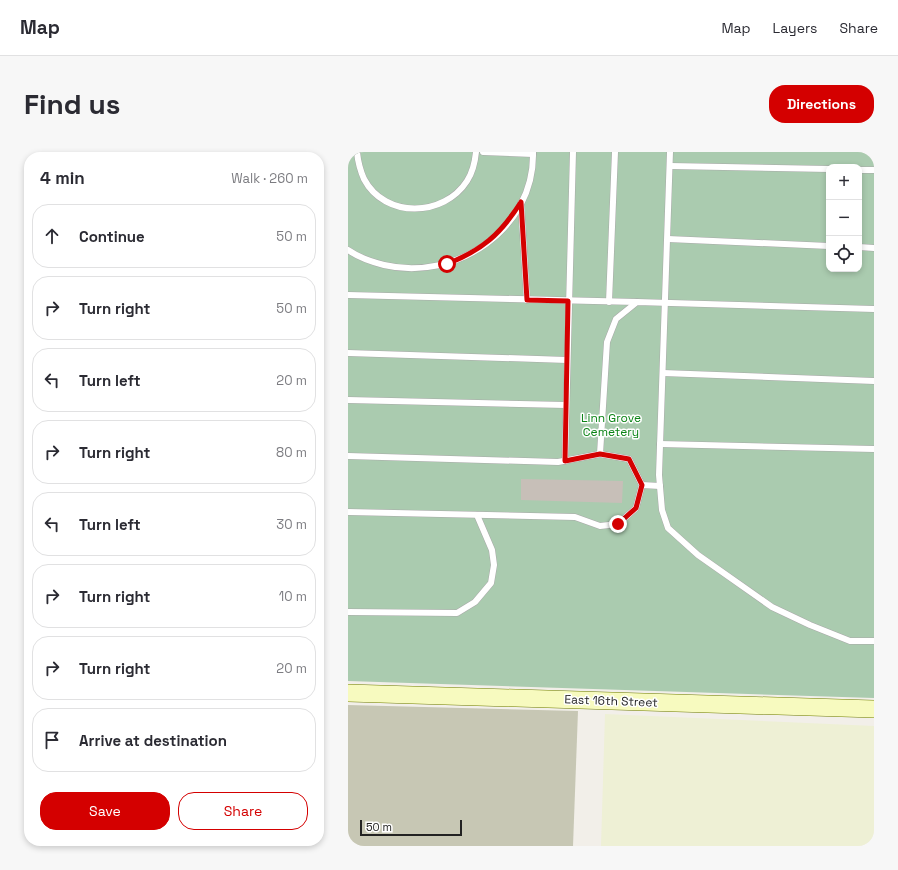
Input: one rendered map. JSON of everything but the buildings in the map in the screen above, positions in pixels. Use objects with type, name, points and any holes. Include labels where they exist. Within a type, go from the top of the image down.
[{"type":"street","name":"East 16th Street","points":[[348,693],[874,709]]},
{"type":"lane","points":[[357,152],[359,166],[365,180],[374,192],[386,201],[401,207],[416,209],[431,207],[446,202],[458,193],[468,181],[474,167],[476,152]]},
{"type":"lane","points":[[348,250],[374,263],[398,268],[423,269],[447,264],[470,255],[490,241],[507,223],[521,202],[529,179],[533,153],[483,152]]},
{"type":"lane","points":[[565,461],[572,152]]},
{"type":"lane","points":[[609,302],[615,152]]},
{"type":"lane","points":[[670,152],[660,444],[660,486],[662,510],[668,528],[698,555],[772,607],[810,625],[850,641],[874,641]]},
{"type":"lane","points":[[670,166],[826,169]]},
{"type":"lane","points":[[862,170],[874,170]]},
{"type":"lane","points":[[521,202],[527,300]]},
{"type":"lane","points":[[668,239],[826,246]]},
{"type":"lane","points":[[862,247],[874,248]]},
{"type":"lane","points":[[348,296],[874,309]]},
{"type":"lane","points":[[600,454],[607,342],[616,319],[637,302]]},
{"type":"lane","points":[[348,353],[567,360]]},
{"type":"lane","points":[[663,373],[874,381]]},
{"type":"lane","points":[[348,400],[566,405]]},
{"type":"lane","points":[[660,444],[874,449]]},
{"type":"lane","points":[[348,456],[558,462],[600,454],[629,459],[642,485],[636,508],[618,524],[600,526],[575,518],[348,512]]},
{"type":"lane","points":[[642,485],[660,486]]},
{"type":"lane","points":[[348,612],[457,613],[476,602],[490,584],[494,565],[492,550],[478,515]]},
{"type":"shaded area","points":[[348,705],[578,711],[573,846],[348,846]]},
{"type":"shaded area","points":[[605,714],[874,726],[874,846],[601,846]]},
{"type":"green space","name":"Linn Grove Cemetery","points":[[348,152],[874,152],[874,698],[348,681]]},
{"type":"route","points":[[447,264],[470,255],[490,241],[507,223],[521,202],[527,300],[568,301],[565,461],[600,454],[629,459],[637,472],[642,485],[636,508],[618,524]]}]
